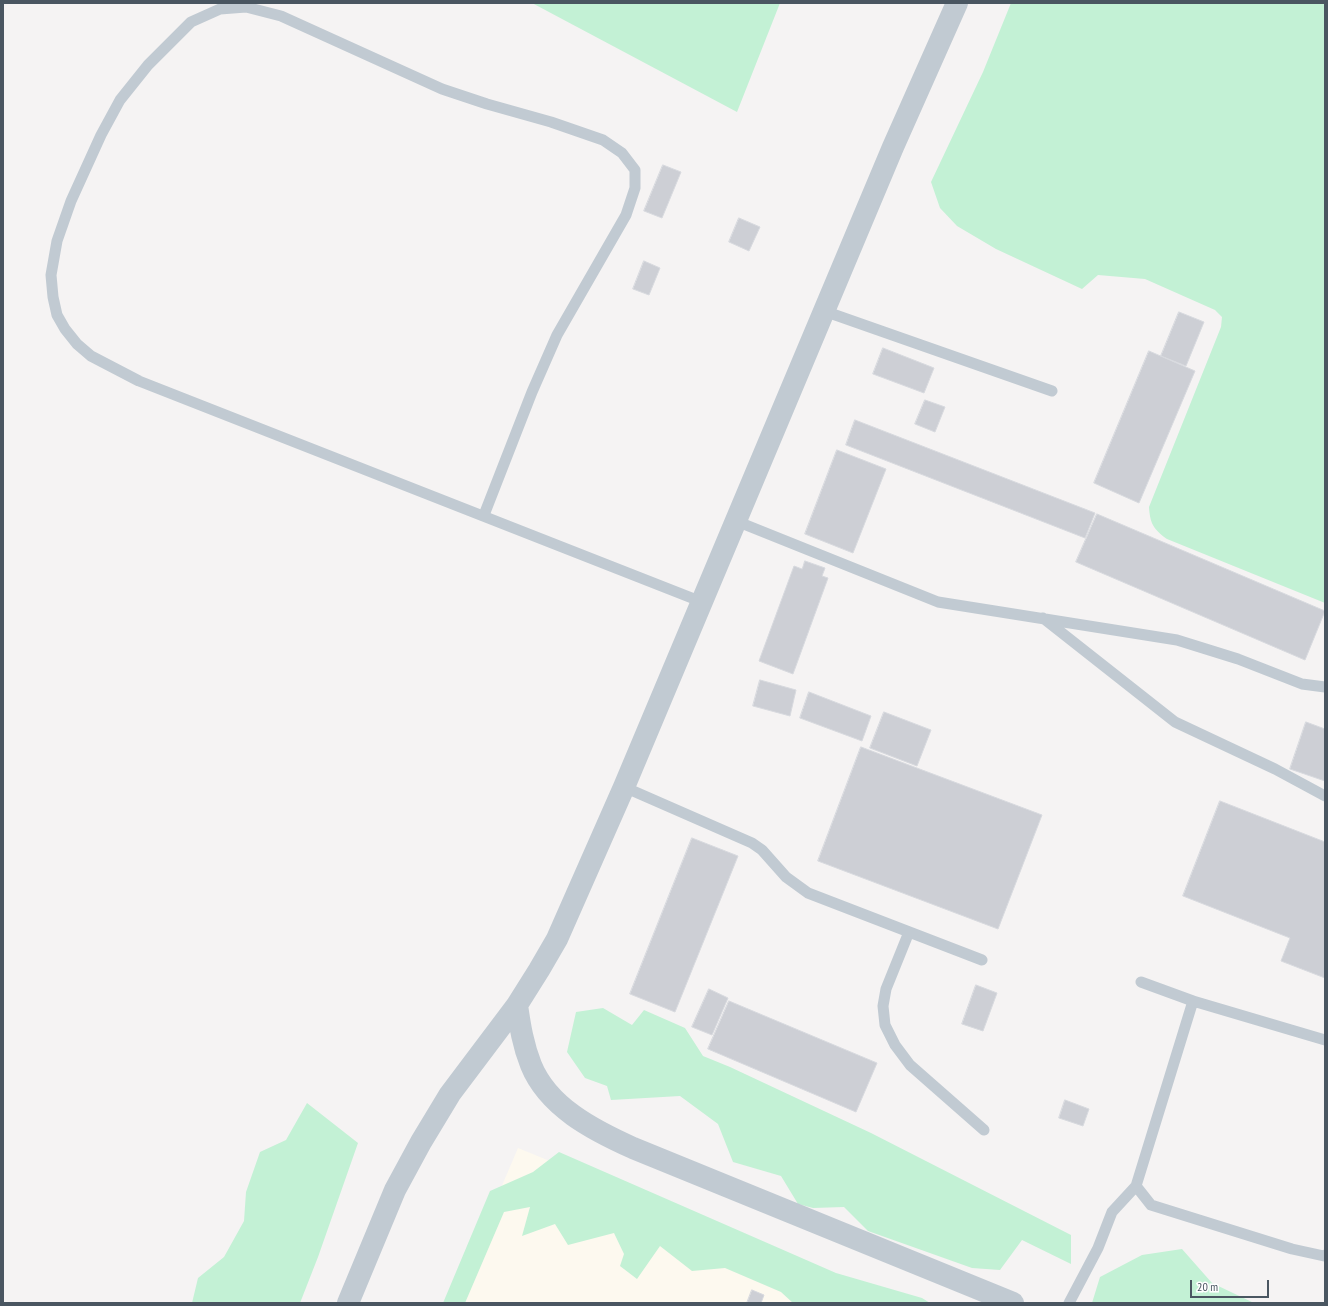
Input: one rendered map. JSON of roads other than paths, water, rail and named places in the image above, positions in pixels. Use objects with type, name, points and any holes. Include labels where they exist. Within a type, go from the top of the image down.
[{"type":"street","points":[[348,1303],[395,1190],[421,1142],[450,1094],[516,1005],[539,970],[557,938],[624,787],[893,147],[957,3]]},
{"type":"street","points":[[516,1005],[523,1041],[532,1066],[542,1084],[556,1101],[591,1128],[633,1148],[1013,1303]]},
{"type":"lane","points":[[484,515],[532,392],[557,335],[626,215],[636,188],[635,170],[622,153],[603,140],[551,122],[487,104],[442,89],[281,16],[246,7],[220,9],[191,22],[148,65],[120,100],[101,135],[71,201],[57,241],[51,275],[53,297],[57,315],[65,329],[77,344],[91,356],[139,382],[484,515],[702,602]]},
{"type":"lane","points":[[824,311],[1052,391]]},
{"type":"lane","points":[[736,520],[938,602],[1043,617],[1177,640],[1238,659],[1302,684],[1325,687]]},
{"type":"lane","points":[[1043,617],[1175,722],[1275,769],[1325,796]]},
{"type":"lane","points":[[624,787],[752,843],[762,850],[786,877],[808,893],[982,960]]},
{"type":"lane","points":[[909,932],[886,989],[883,1006],[885,1025],[895,1045],[910,1065],[984,1130]]},
{"type":"lane","points":[[1141,982],[1193,1001],[1325,1040]]},
{"type":"lane","points":[[1070,1303],[1098,1248],[1112,1212],[1136,1186],[1193,1001]]},
{"type":"lane","points":[[1136,1186],[1151,1205],[1292,1249],[1325,1255]]}]
